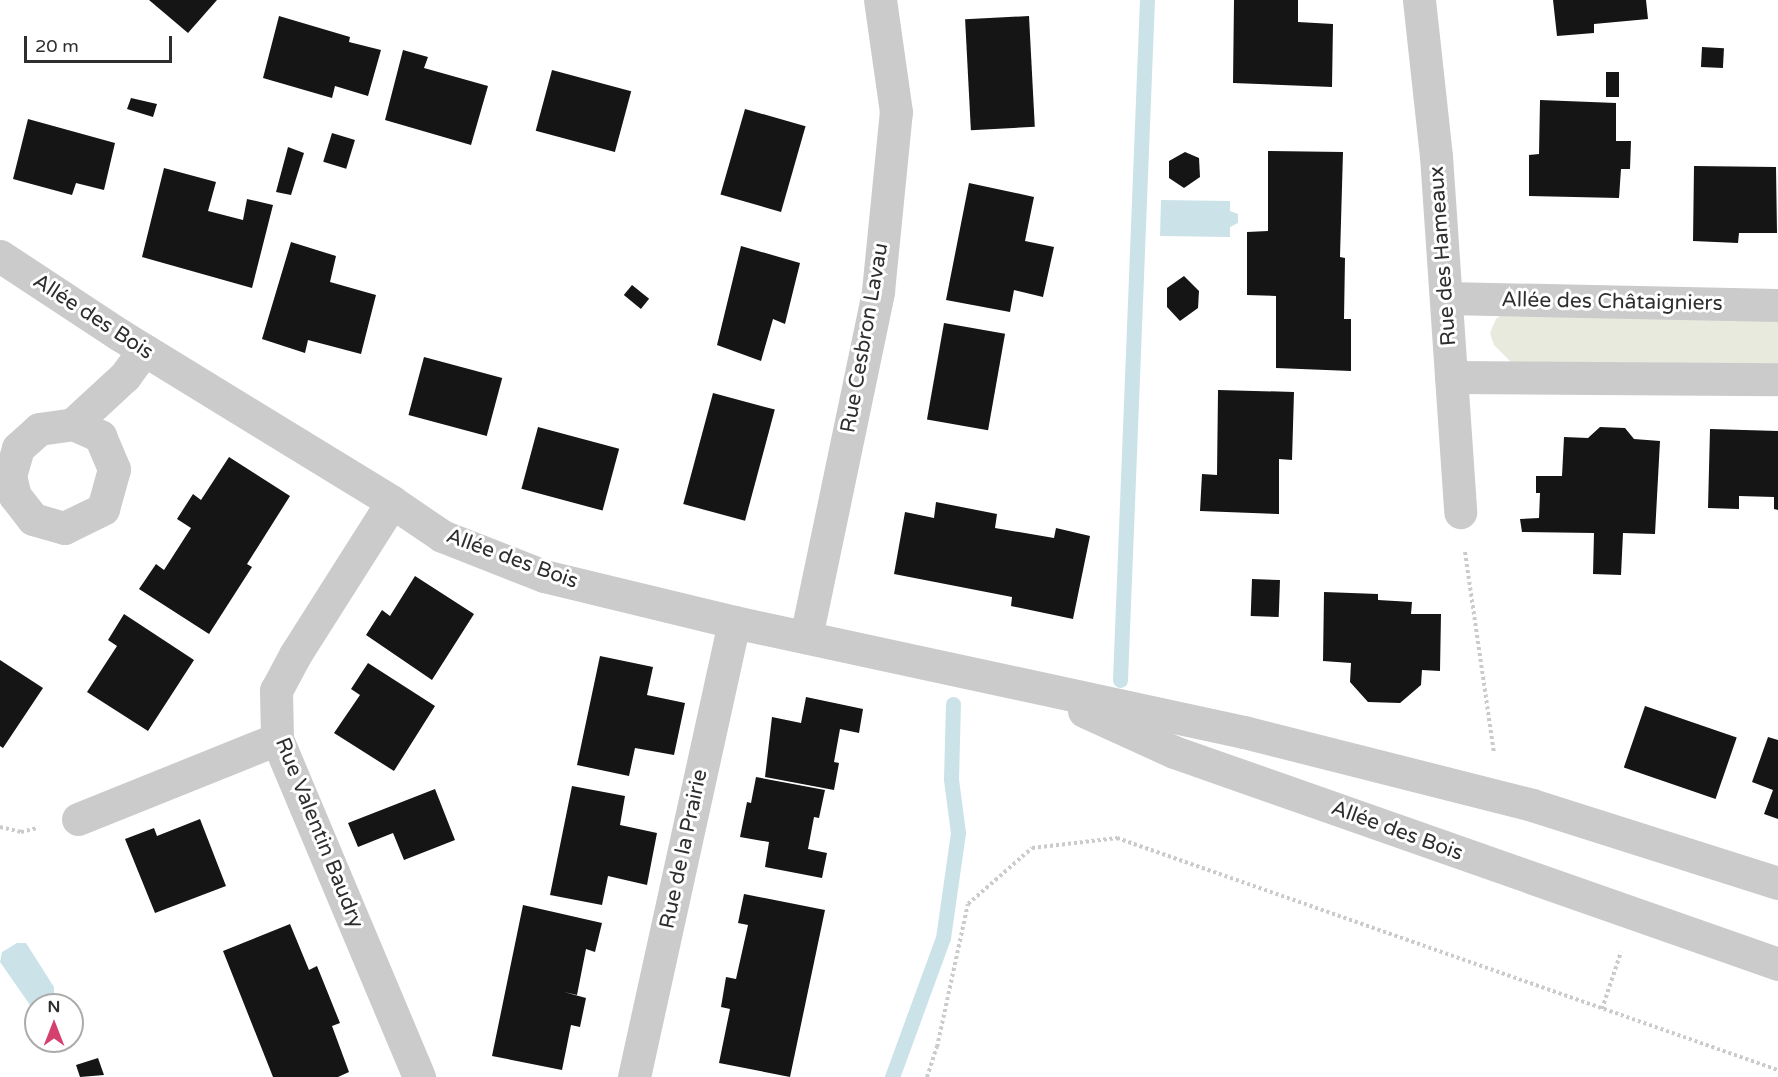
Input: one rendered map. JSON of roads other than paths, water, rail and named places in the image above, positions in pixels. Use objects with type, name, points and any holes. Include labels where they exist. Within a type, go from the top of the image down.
[{"type":"street","name":"Rue Cesbron Lavau","points":[[806,637],[878,291],[896,112],[880,0]]},
{"type":"street","name":"Rue des Hameaux","points":[[1419,0],[1436,156],[1460,512]]},
{"type":"street","name":"Allée des Bois","points":[[0,256],[144,350],[392,502],[442,536],[544,576],[734,622],[1244,732],[1501,798],[1778,883]]},
{"type":"street","name":"Allée des Châtaigniers","points":[[1446,298],[1778,305]]},
{"type":"street","points":[[73,424],[125,376],[144,350]]},
{"type":"street","points":[[1451,377],[1778,379]]},
{"type":"street","name":"Rue Valentin Baudry","points":[[392,502],[295,655],[276,690],[277,739],[418,1077]]},
{"type":"street","name":"Rue de la Prairie","points":[[634,1077],[734,622]]},
{"type":"street","name":"Allée des Bois","points":[[1022,683],[1174,752],[1778,964]]},
{"type":"street","points":[[78,819],[277,739]]},
{"type":"water","points":[[1161,200],[1230,201],[1230,211],[1238,214],[1238,223],[1230,227],[1230,237],[1160,236]]},
{"type":"water","points":[[17,943],[26,943],[54,987],[54,993],[24,993],[24,996],[0,962],[2,952]]},
{"type":"waterway","points":[[1120,680],[1147,0]]},
{"type":"waterway","points":[[892,1077],[943,938],[958,833],[951,779],[953,704]]}]
